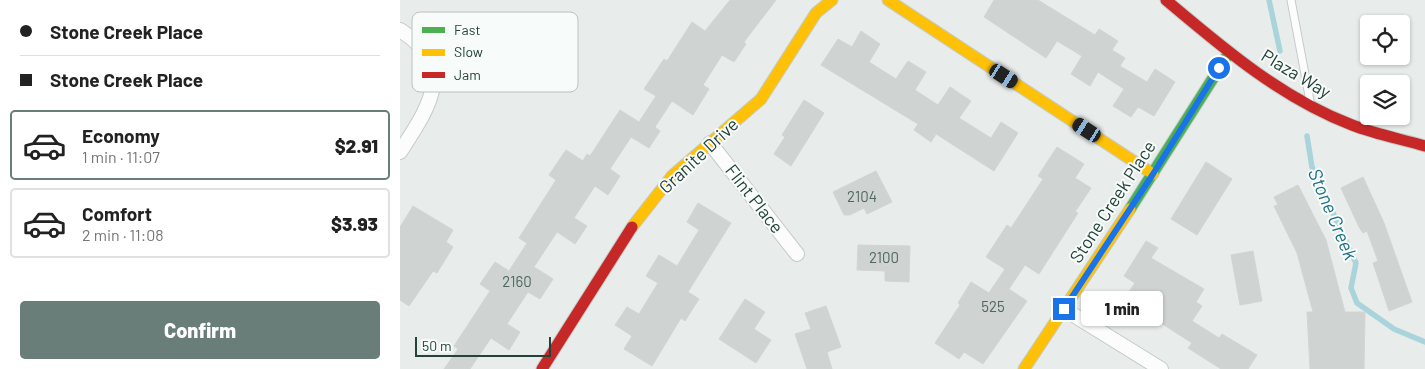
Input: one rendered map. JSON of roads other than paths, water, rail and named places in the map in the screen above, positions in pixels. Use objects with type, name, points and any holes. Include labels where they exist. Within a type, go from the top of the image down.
[{"type":"street","name":"Granite Drive","points":[[542,369],[629,230],[672,176],[761,99],[816,14],[832,0]]},
{"type":"street","points":[[888,0],[1153,174]]},
{"type":"street","name":"Plaza Way","points":[[1166,0],[1228,53],[1311,106],[1352,125],[1425,146]]},
{"type":"street","points":[[400,30],[412,38]]},
{"type":"street","name":"Stone Creek Place","points":[[1024,369],[1153,174],[1228,53]]},
{"type":"street","points":[[400,152],[421,119],[432,92]]},
{"type":"street","name":"Flint Place","points":[[710,143],[797,254]]},
{"type":"street","points":[[1064,309],[1161,369]]},
{"type":"lane","points":[[1291,0],[1311,106]]},
{"type":"waterway","name":"Stone Creek","points":[[1269,0],[1280,51]]},
{"type":"waterway","name":"Stone Creek","points":[[1307,136],[1312,167],[1356,263],[1351,288],[1357,303],[1394,329],[1425,342]]}]
